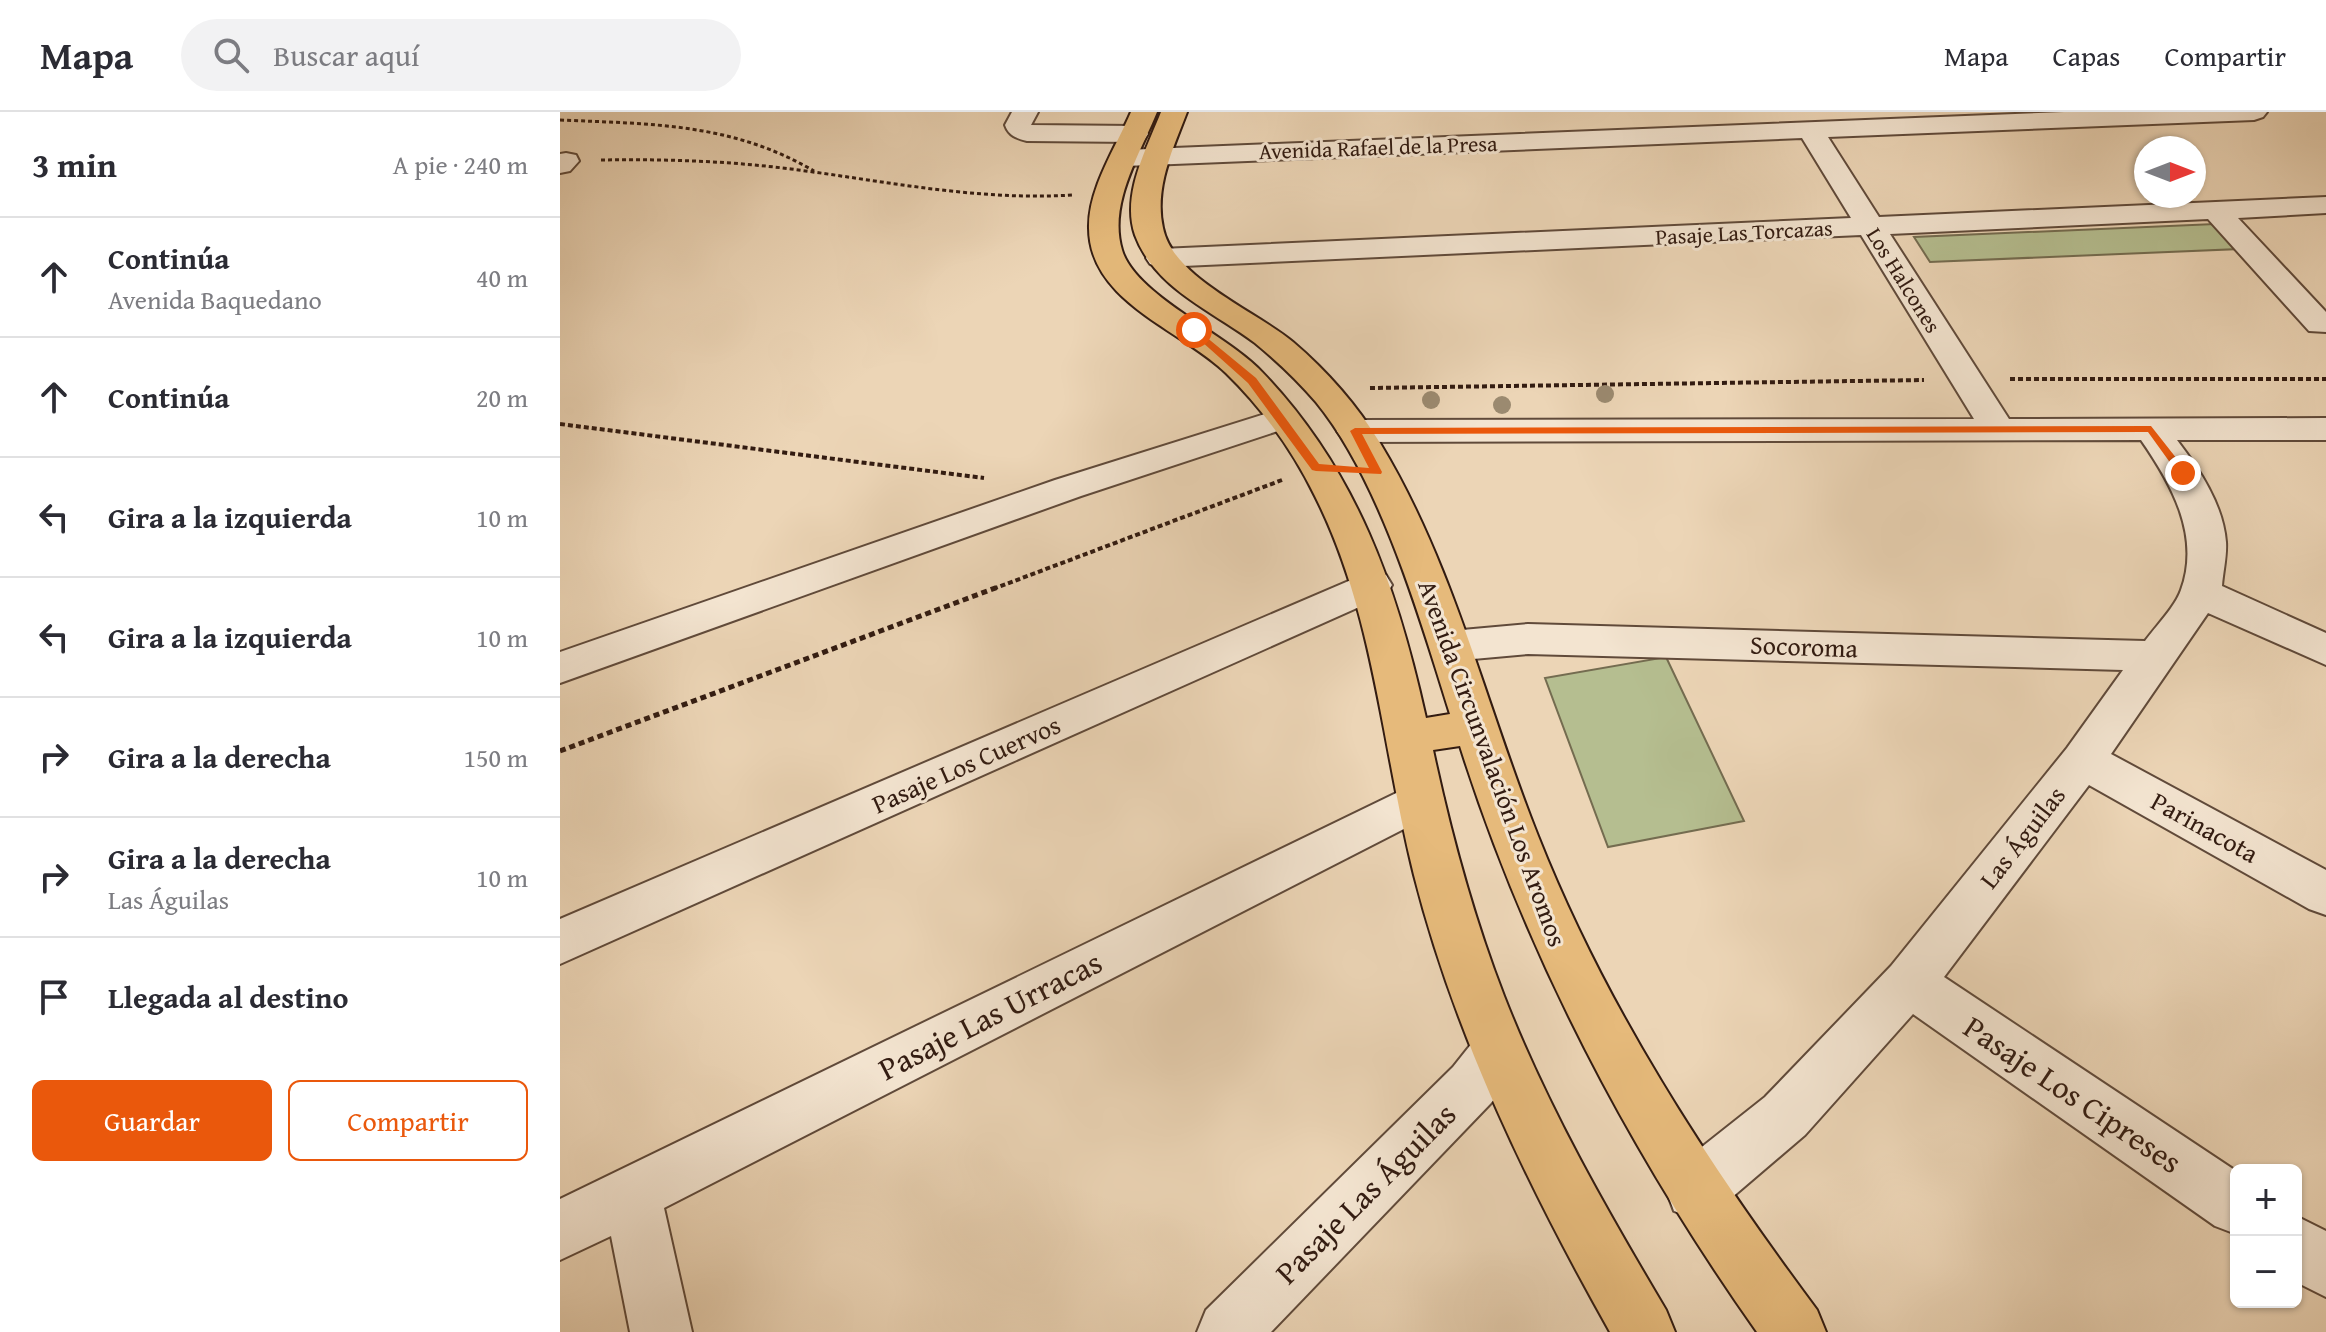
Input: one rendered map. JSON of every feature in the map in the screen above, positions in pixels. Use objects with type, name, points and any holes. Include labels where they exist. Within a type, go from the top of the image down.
[{"type":"main road","points":[[1161,258],[1150,233],[1146,208],[1157,156],[1174,112]]},
{"type":"main road","name":"Avenida Circunvalación Los Aromos","points":[[1135,134],[1113,191],[1103,229],[1108,254],[1121,277],[1151,304],[1194,330],[1235,363],[1316,467],[1347,521],[1372,585],[1443,890],[1499,1051],[1549,1160],[1596,1251],[1644,1332]]},
{"type":"main road","name":"Avenida Circunvalación Los Aromos","points":[[1161,258],[1184,280],[1245,319],[1272,341],[1321,388],[1355,431],[1392,501],[1451,646],[1513,832],[1543,910],[1583,996],[1633,1089],[1695,1190],[1795,1332]]},
{"type":"main road","points":[[1406,738],[1478,726]]},
{"type":"street","name":"Avenida Rafael de la Presa","points":[[1025,112],[1018,125],[1020,130],[1027,133],[1083,123],[1135,134],[1157,156],[1750,122],[1810,130],[2254,112]]},
{"type":"street","name":"Los Halcones","points":[[1810,130],[1998,429]]},
{"type":"street","name":"Pasaje Las Torcazas","points":[[1161,258],[2326,205]]},
{"type":"street","points":[[2215,210],[2320,324]]},
{"type":"street","points":[[560,668],[1068,488],[1281,419]]},
{"type":"street","points":[[1355,431],[2151,429],[2317,433]]},
{"type":"street","name":"Las Águilas","points":[[1695,1190],[1785,1116],[1909,982],[2083,760],[2201,593],[2207,544],[2203,520],[2183,473],[2151,429]]},
{"type":"street","name":"Pasaje Los Cuervos","points":[[560,942],[1372,585]]},
{"type":"street","points":[[2201,593],[2326,650]]},
{"type":"street","name":"Socoroma","points":[[1451,646],[1528,639],[2156,656]]},
{"type":"street","name":"Parinacota","points":[[2083,760],[2326,894]]},
{"type":"street","name":"Pasaje Las Urracas","points":[[560,1230],[1421,799]]},
{"type":"street","name":"Pasaje Los Cipreses","points":[[1909,982],[2230,1201]]},
{"type":"street","name":"Pasaje Las Águilas","points":[[1228,1332],[1472,1085],[1499,1051]]},
{"type":"street","points":[[632,1194],[661,1332]]},
{"type":"street","points":[[2302,1250],[2326,1267]]},
{"type":"path","points":[[560,120],[672,125],[714,131],[770,147],[817,172]]},
{"type":"path","points":[[562,162],[688,160],[817,172],[1001,198],[1113,191]]},
{"type":"path","points":[[1321,388],[1968,379],[2326,379]]},
{"type":"path","points":[[560,424],[988,478]]},
{"type":"path","points":[[560,751],[1316,467]]},
{"type":"green space","points":[[2215,224],[2239,249],[1930,262],[1914,237]]},
{"type":"green space","points":[[1666,657],[1744,821],[1608,847],[1545,678]]},
{"type":"route","points":[[1194,330],[1252,381],[1316,467],[1377,472],[1355,431],[2151,429],[2183,473]]}]
